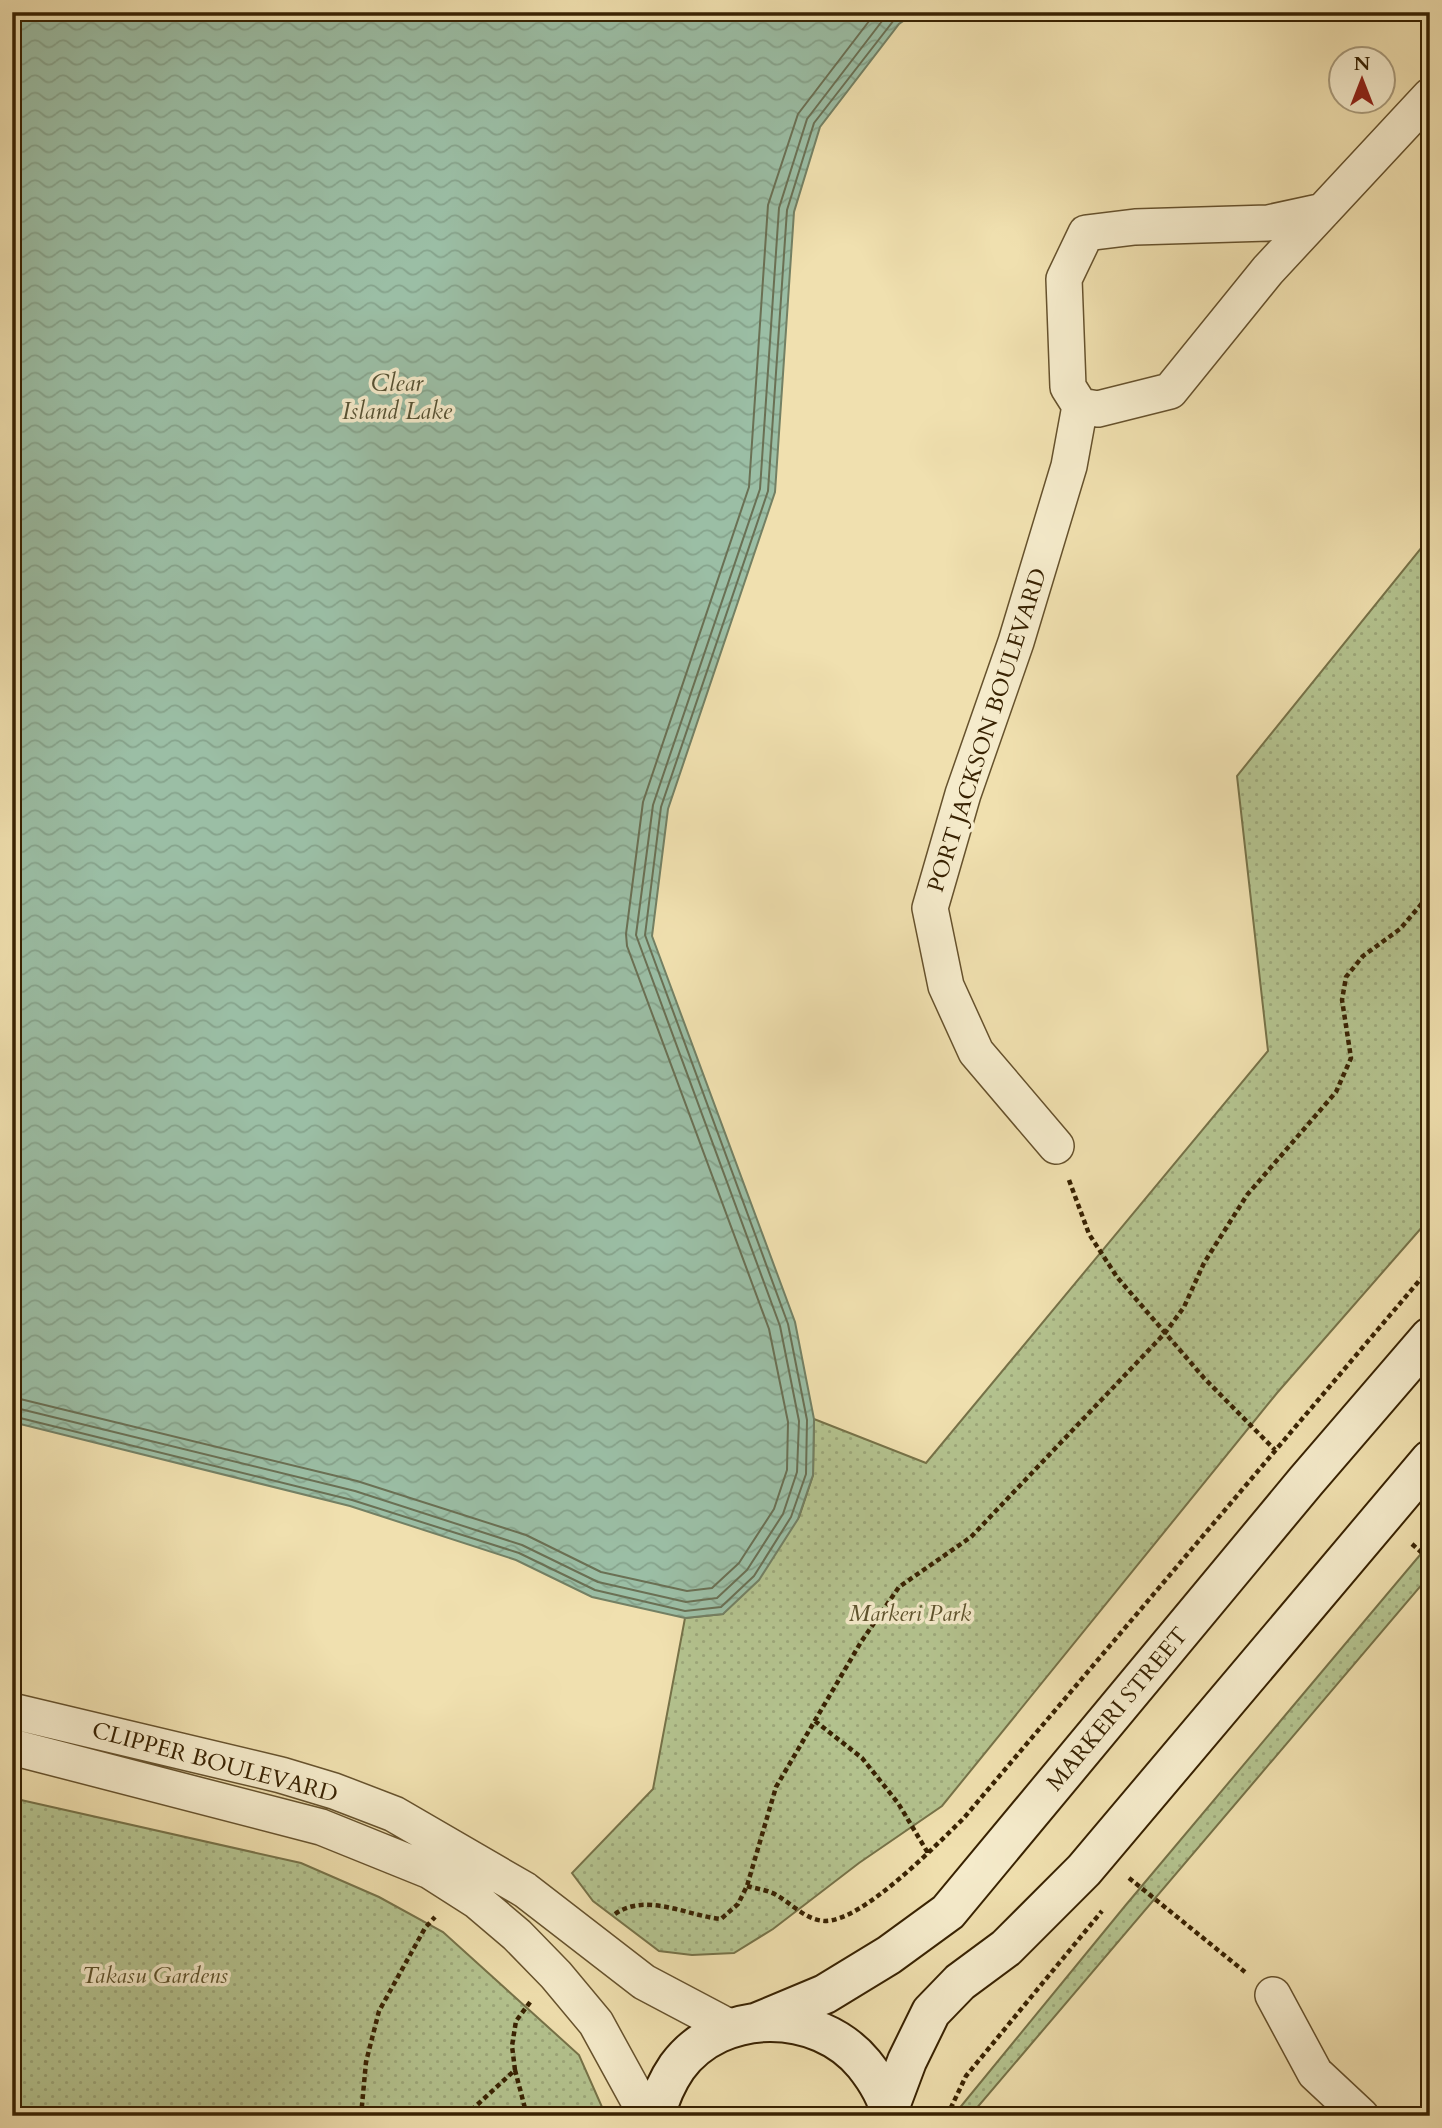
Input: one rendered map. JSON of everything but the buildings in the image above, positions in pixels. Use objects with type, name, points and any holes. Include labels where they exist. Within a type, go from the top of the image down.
[{"type":"main road","name":"MARKERI STREET","points":[[655,2116],[661,2094],[678,2066],[702,2043],[825,1994],[889,1955],[948,1912],[1306,1481],[1430,1337]]},
{"type":"main road","points":[[890,2112],[907,2061],[931,2012],[960,1982],[1006,1948],[1084,1870],[1430,1460]]},
{"type":"main road","points":[[745,2025],[792,2022],[825,2033],[854,2051],[876,2078],[890,2112]]},
{"type":"street","points":[[1323,211],[1268,223],[1135,227],[1086,233],[1064,279],[1068,387],[1080,406],[1098,409],[1170,391],[1268,270],[1323,211],[1430,96]]},
{"type":"street","name":"PORT JACKSON BOULEVARD","points":[[1056,1146],[976,1052],[946,986],[930,908],[963,794],[1016,642],[1065,479],[1080,406]]},
{"type":"street","name":"CLIPPER BOULEVARD","points":[[12,1711],[281,1775],[334,1791],[394,1814],[525,1889],[644,1982],[745,2025]]},
{"type":"street","name":"CLIPPER BOULEVARD","points":[[12,1747],[321,1827],[430,1871],[477,1902],[517,1935],[556,1975],[596,2023],[647,2116]]},
{"type":"street","points":[[1273,1995],[1315,2073],[1361,2116]]},
{"type":"path","points":[[611,1917],[623,1908],[646,1904],[721,1919],[738,1904],[747,1886],[776,1787],[861,1642],[899,1587],[971,1537],[1165,1333],[1184,1307],[1204,1263],[1247,1195],[1336,1092],[1351,1058],[1342,1000],[1346,977],[1363,956],[1400,929],[1430,894]]},
{"type":"path","points":[[1056,1146],[1089,1234],[1117,1277],[1204,1378],[1275,1450]]},
{"type":"path","points":[[747,1886],[775,1894],[807,1917],[827,1921],[852,1912],[890,1888],[963,1819],[1430,1268]]},
{"type":"path","points":[[1412,1544],[1430,1560]]},
{"type":"path","points":[[815,1721],[862,1758],[898,1803],[928,1853]]},
{"type":"path","points":[[1129,1878],[1273,1995]]},
{"type":"path","points":[[362,2116],[366,2062],[379,2011],[425,1928],[435,1917]]},
{"type":"path","points":[[527,2116],[512,2046],[516,2021],[532,2001]]},
{"type":"path","points":[[465,2116],[515,2070]]},
{"type":"green space","name":"Markeri Park","points":[[1430,537],[1430,1218],[1277,1393],[942,1806],[859,1863],[773,1929],[734,1953],[692,1955],[659,1951],[593,1901],[572,1873],[653,1789],[685,1618],[723,1614],[799,1517],[813,1475],[814,1419],[926,1463],[1268,1051],[1237,776]]},
{"type":"green space","points":[[1430,1543],[1430,1575],[970,2116],[953,2116],[1125,1906]]},
{"type":"green space","name":"Takasu Gardens","points":[[12,1798],[301,1863],[379,1897],[443,1932],[579,2055],[606,2116],[12,2116]]},
{"type":"water","name":"Clear Island Lake","points":[[12,12],[916,12],[899,24],[820,127],[794,212],[775,492],[668,809],[652,936],[795,1322],[814,1419],[813,1475],[798,1519],[759,1580],[723,1614],[685,1618],[592,1597],[516,1560],[350,1506],[12,1422]]}]
